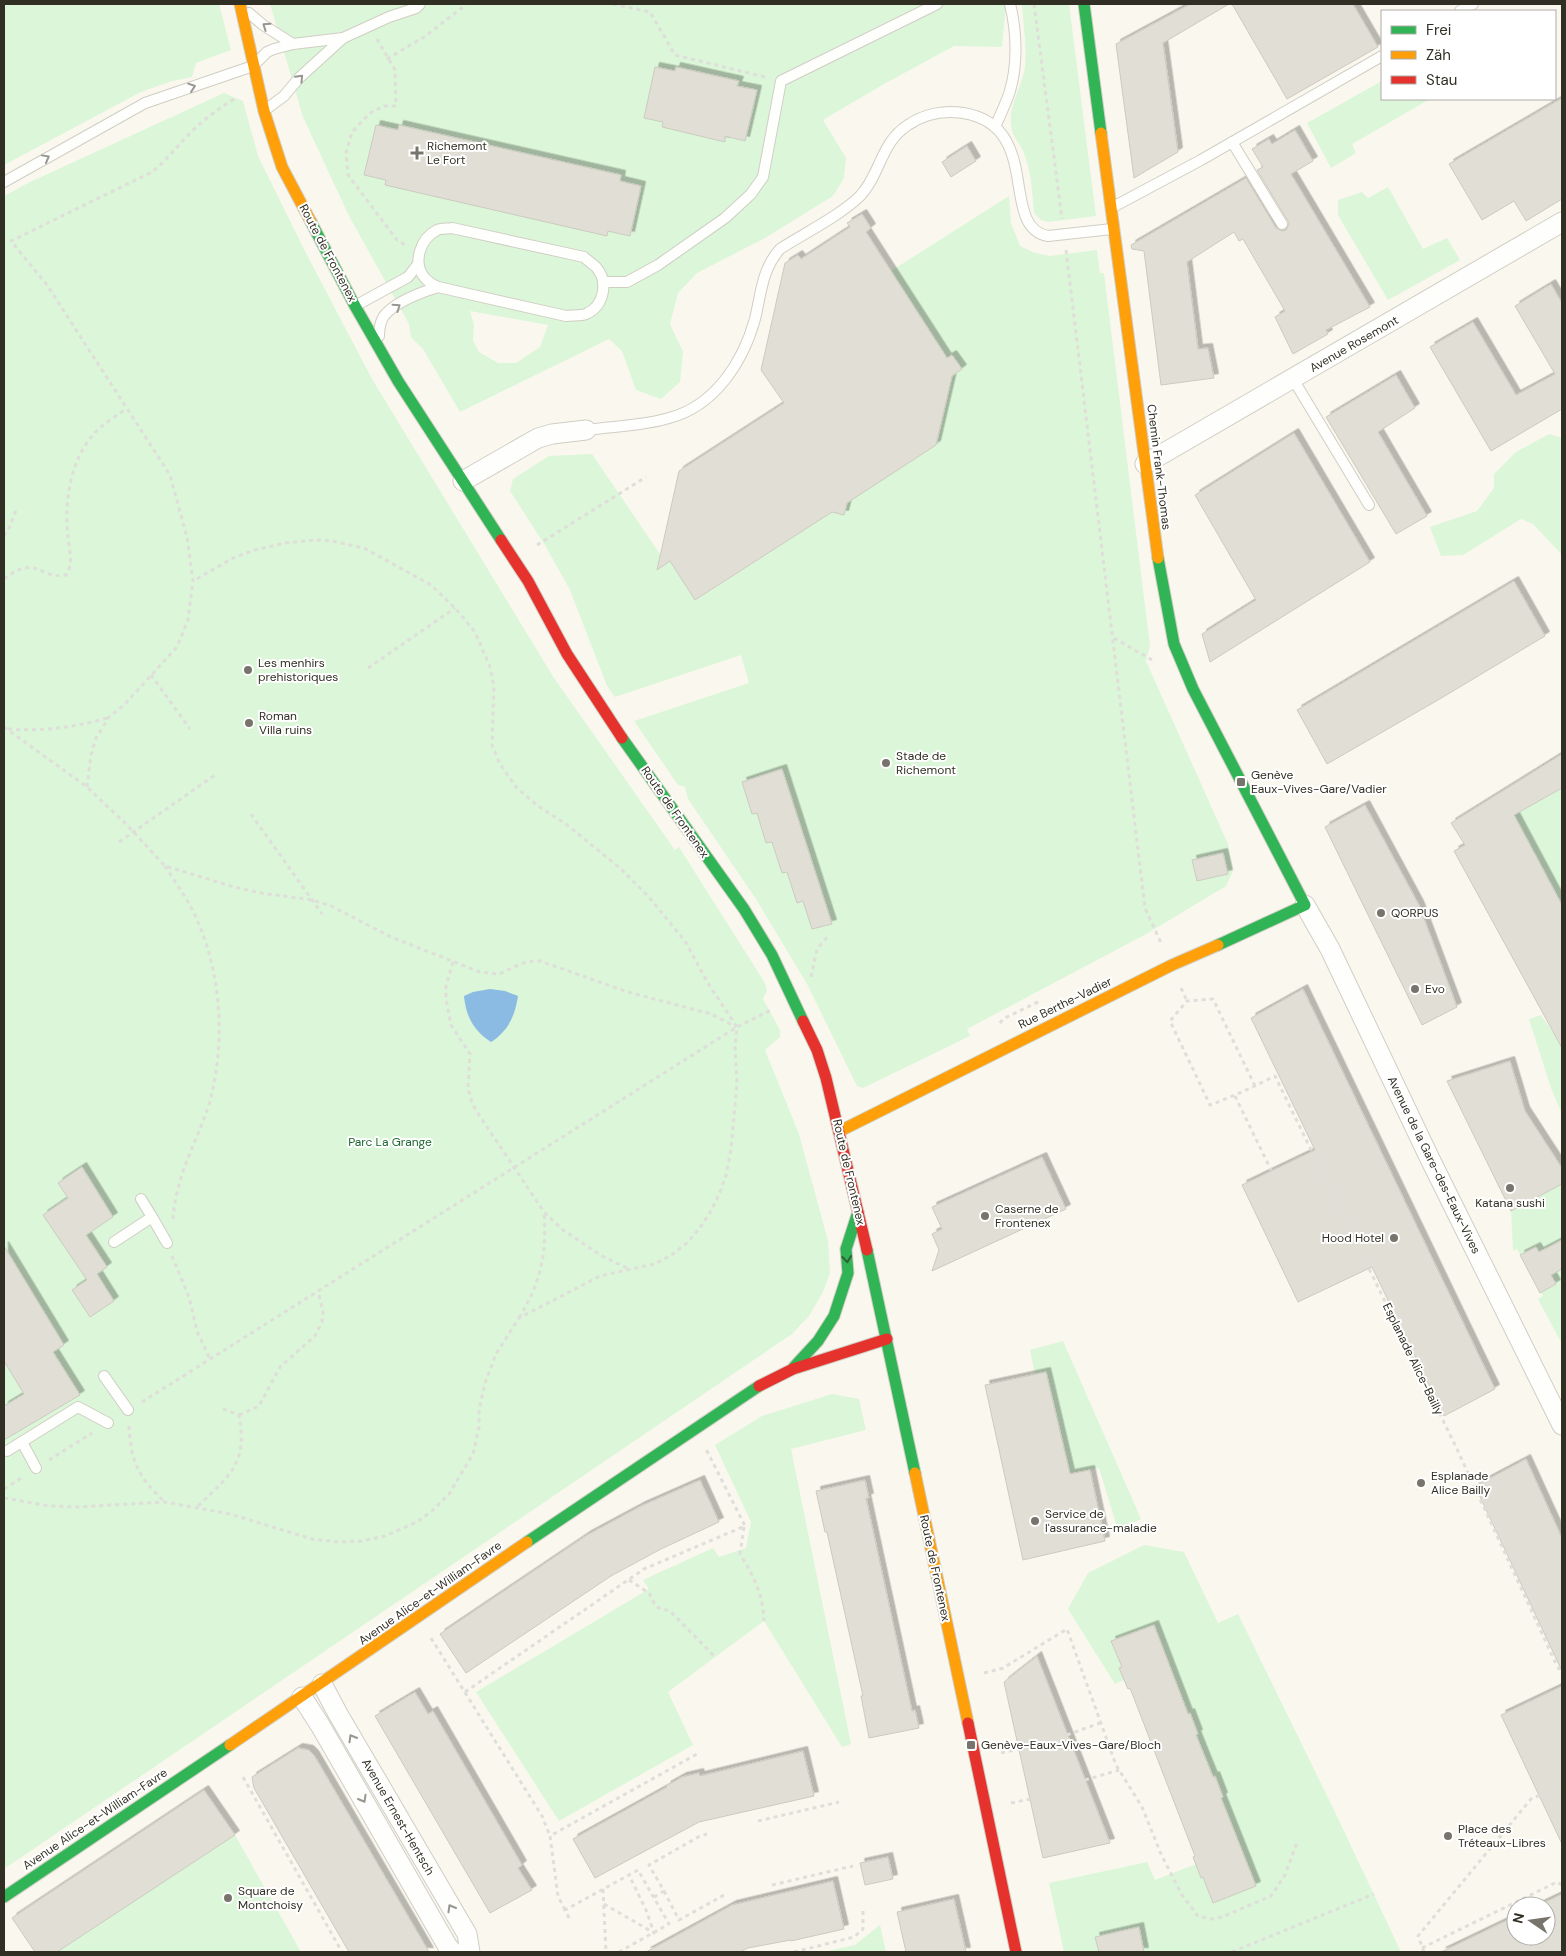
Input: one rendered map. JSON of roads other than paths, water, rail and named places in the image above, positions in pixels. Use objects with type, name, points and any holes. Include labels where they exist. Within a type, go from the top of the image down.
[{"type":"street","name":"Chemin Frank-Thomas","points":[[1084,4],[1153,532],[1174,644],[1193,689],[1305,905]]},
{"type":"street","name":"Route de Frontenex","points":[[240,5],[264,111],[282,167],[355,306],[398,380],[528,581],[567,654],[607,716],[744,909],[772,955],[817,1050],[840,1131],[887,1339],[1016,1952]]},
{"type":"street","name":"Avenue Rosemont","points":[[1145,464],[1562,222]]},
{"type":"street","points":[[463,481],[524,444],[538,438],[552,434],[586,430]]},
{"type":"street","name":"Rue Berthe-Vadier","points":[[840,1131],[1172,965],[1305,905]]},
{"type":"street","name":"Avenue de la Gare-des-Eaux-Vives","points":[[1305,905],[1330,949],[1430,1159],[1561,1418]]},
{"type":"street","points":[[793,1369],[818,1341],[834,1316],[848,1273],[846,1249],[858,1212]]},
{"type":"street","name":"Avenue Alice-et-William-Favre","points":[[4,1898],[322,1684],[614,1482],[766,1381],[793,1369],[887,1339]]},
{"type":"street","name":"Avenue Ernest-Hentsch","points":[[322,1684],[467,1934],[470,1952]]},
{"type":"street","name":"Avenue Ernest-Hentsch","points":[[302,1697],[448,1948],[453,1952]]},
{"type":"lane","points":[[264,111],[284,96],[299,78],[343,38],[416,8],[420,4]]},
{"type":"lane","points":[[603,282],[627,282],[658,265],[725,218],[751,194],[763,177],[780,81],[937,4]]},
{"type":"lane","points":[[995,127],[1009,93],[1014,63],[1015,25],[1010,4]]},
{"type":"lane","points":[[1462,10],[1473,4]]},
{"type":"lane","points":[[240,5],[264,25],[293,44]]},
{"type":"lane","points":[[4,182],[145,103],[253,66],[267,52],[293,44],[343,38]]},
{"type":"lane","points":[[1112,208],[1381,57]]},
{"type":"lane","points":[[586,430],[669,418],[698,406],[711,395],[733,369],[747,344],[756,315],[764,276],[772,258],[780,249],[848,206],[860,195],[871,181],[887,146],[907,125],[925,116],[953,112],[979,118],[1001,132],[1015,159],[1023,213],[1028,222],[1040,234],[1064,234],[1114,229]]},
{"type":"lane","points":[[1232,142],[1282,224]]},
{"type":"lane","points":[[452,228],[584,257],[597,268],[603,282],[604,295],[595,308],[585,314],[566,316],[438,287],[425,278],[418,264],[419,252],[425,240],[437,230],[452,228]]},
{"type":"lane","points":[[355,306],[408,277],[418,264]]},
{"type":"lane","points":[[378,344],[380,326],[384,316],[420,293],[438,287]]},
{"type":"lane","points":[[1293,379],[1369,505]]},
{"type":"lane","points":[[141,1199],[167,1243]]},
{"type":"lane","points":[[114,1242],[152,1217]]},
{"type":"lane","points":[[104,1376],[128,1410]]},
{"type":"lane","points":[[7,1451],[78,1407],[108,1423]]},
{"type":"lane","points":[[22,1442],[36,1468]]},
{"type":"water","points":[[490,989],[505,991],[518,996],[510,1022],[502,1033],[491,1042],[472,1023],[464,996],[473,992]]},
{"type":"place","name":"Richemont Le Fort","points":[[417,153]]},
{"type":"place","name":"Les menhirs prehistoriques","points":[[248,670]]},
{"type":"place","name":"Roman Villa ruins","points":[[249,723]]},
{"type":"place","name":"Stade de Richemont","points":[[886,763]]},
{"type":"place","name":"Genève Eaux-Vives-Gare/Vadier","points":[[1241,782]]},
{"type":"place","name":"QORPUS","points":[[1381,913]]},
{"type":"place","name":"Evo","points":[[1415,989]]},
{"type":"place","name":"Katana sushi","points":[[1510,1188]]},
{"type":"place","name":"Caserne de Frontenex","points":[[985,1216]]},
{"type":"place","name":"Hood Hotel","points":[[1394,1238]]},
{"type":"place","name":"Esplanade Alice Bailly","points":[[1421,1483]]},
{"type":"place","name":"Service de l'assurance-maladie","points":[[1035,1521]]},
{"type":"place","name":"Genève-Eaux-Vives-Gare/Bloch","points":[[971,1745]]},
{"type":"place","name":"Place des Tréteaux-Libres","points":[[1448,1836]]},
{"type":"place","name":"Square de Montchoisy","points":[[228,1898]]},
{"type":"park label","name":"Parc La Grange","points":[[390,1142]]}]
